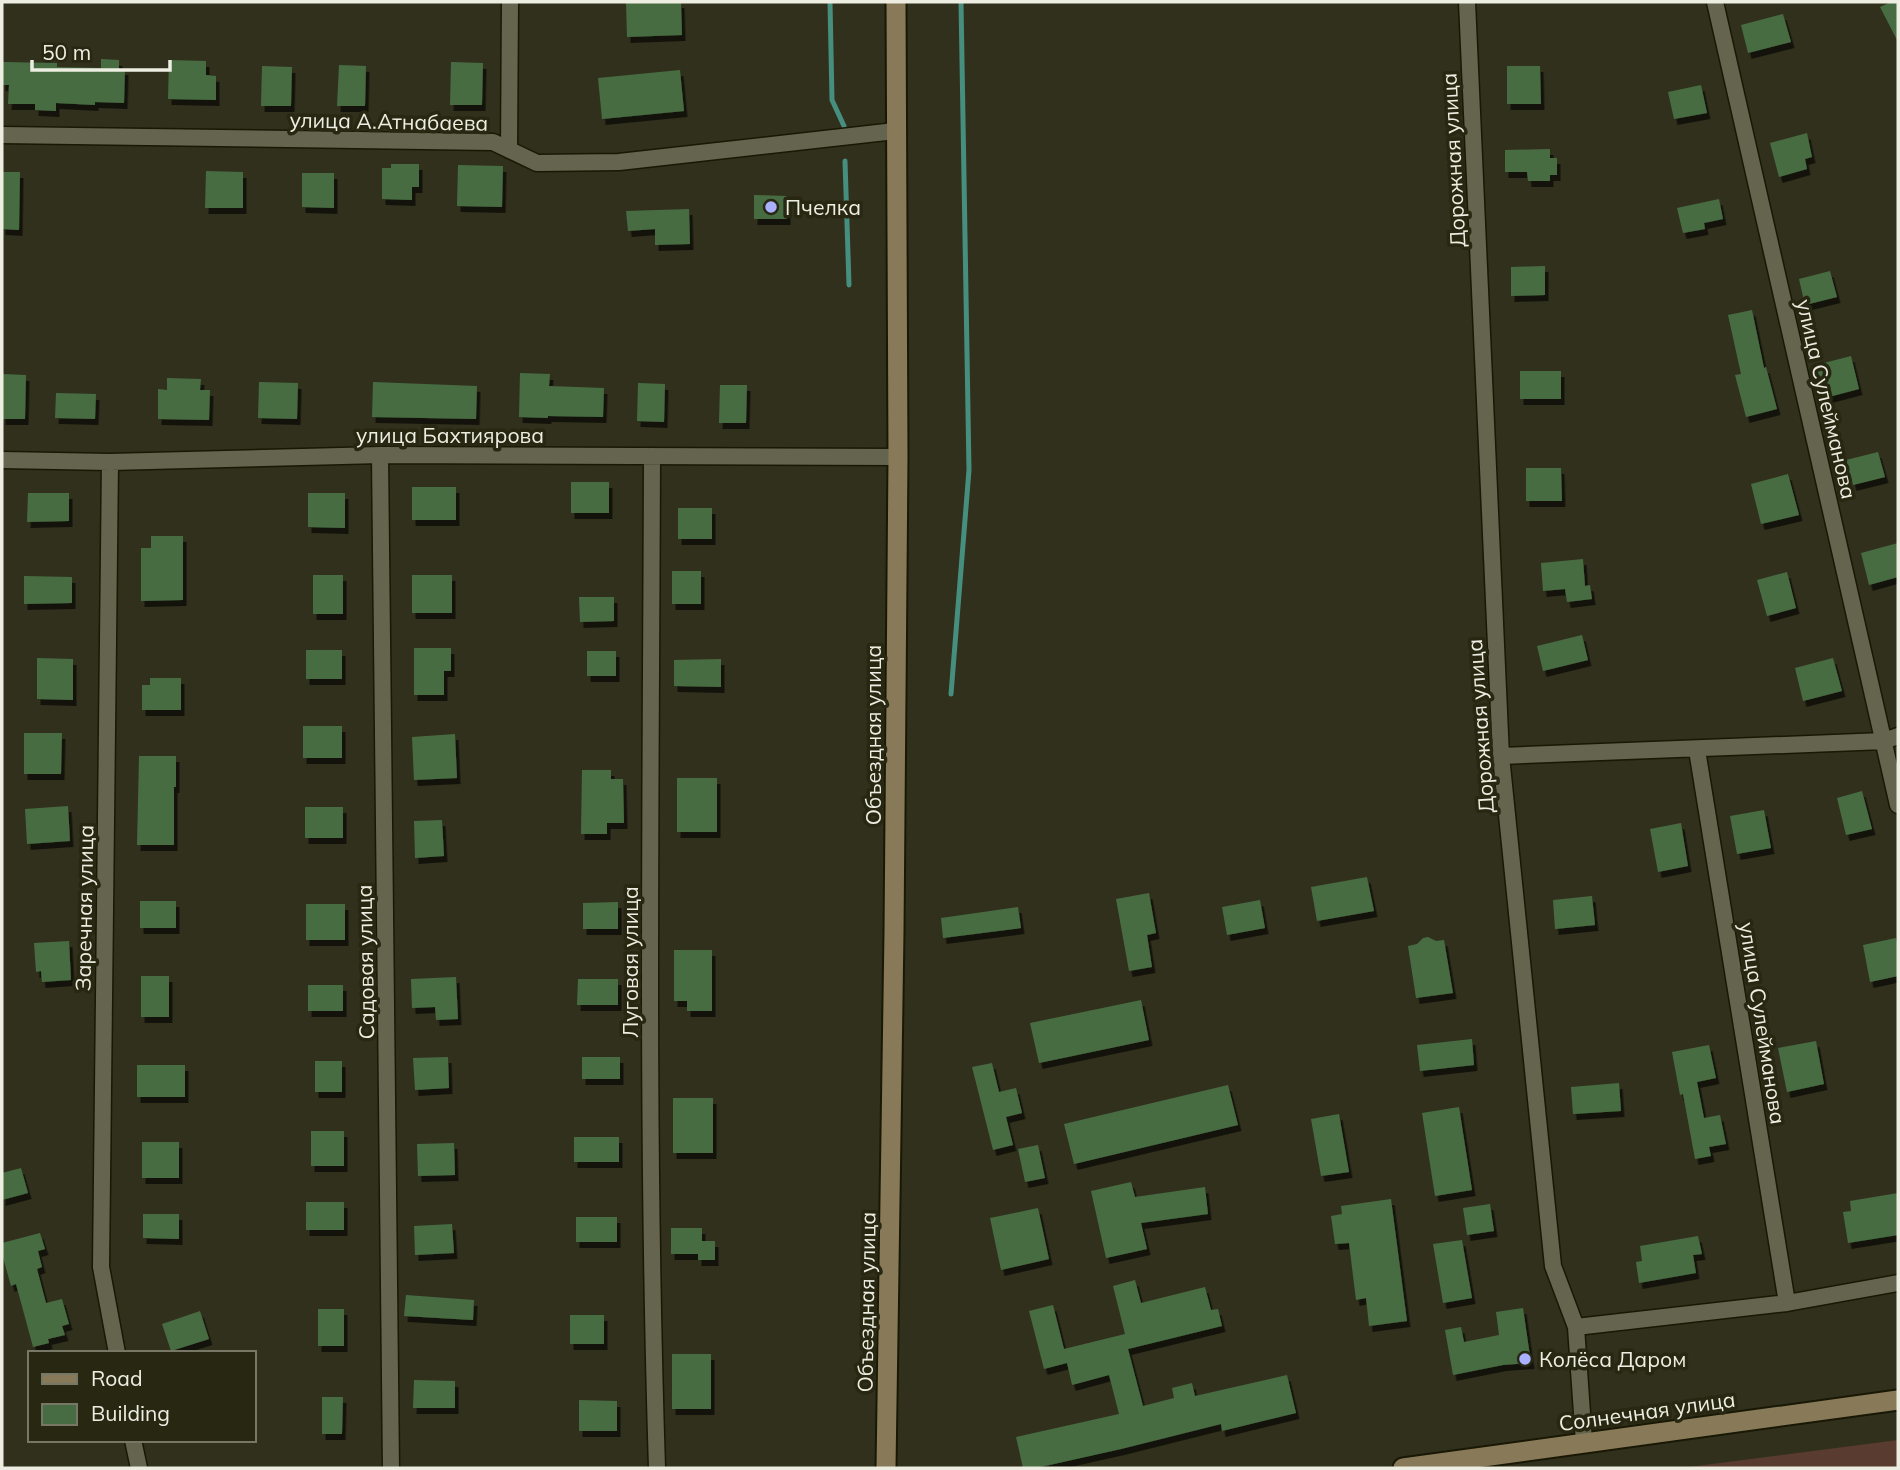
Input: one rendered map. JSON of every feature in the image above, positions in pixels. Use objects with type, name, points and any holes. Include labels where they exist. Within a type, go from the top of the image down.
[{"type":"main road","name":"Объездная улица","points":[[886,1468],[898,457],[896,2]]},
{"type":"main road","name":"Солнечная улица","points":[[1403,1468],[1898,1400]]},
{"type":"street","points":[[509,150],[510,2]]},
{"type":"street","name":"Дорожная улица","points":[[1467,2],[1501,757],[1553,1266],[1576,1327],[1584,1442]]},
{"type":"street","name":"улица Сулейманова","points":[[1715,2],[1891,738],[1898,806]]},
{"type":"street","name":"улица А.Атнабаева","points":[[2,135],[493,142],[537,163],[619,162],[895,131]]},
{"type":"street","name":"улица Бахтиярова","points":[[2,460],[110,462],[380,455],[898,457]]},
{"type":"street","name":"Садовая улица","points":[[380,455],[391,1468]]},
{"type":"street","name":"Луговая улица","points":[[652,456],[651,1094],[653,1355],[657,1468]]},
{"type":"street","name":"Заречная улица","points":[[110,462],[101,1267],[117,1351]]},
{"type":"street","points":[[1501,757],[1697,750],[1891,738]]},
{"type":"street","name":"улица Сулейманова","points":[[1697,750],[1787,1303]]},
{"type":"street","points":[[1576,1327],[1787,1303],[1898,1283]]},
{"type":"street","points":[[133,1442],[139,1468]]},
{"type":"shaded area","points":[[1898,1440],[1898,1468],[1681,1468]]},
{"type":"building","points":[[626,2],[681,2],[682,35],[627,37]]},
{"type":"building","points":[[1898,2],[1898,42],[1880,7]]},
{"type":"building","points":[[1783,14],[1791,42],[1748,53],[1741,25]]},
{"type":"building","points":[[101,59],[119,60],[119,69],[125,69],[124,103],[56,103],[56,111],[35,110],[35,104],[8,104],[9,85],[2,85],[2,62],[57,63],[57,67],[101,68]]},
{"type":"building","points":[[169,60],[206,61],[206,75],[216,76],[216,100],[168,99]]},
{"type":"building","points":[[451,62],[483,63],[482,105],[450,105]]},
{"type":"building","points":[[339,65],[366,66],[365,106],[337,106]]},
{"type":"building","points":[[262,66],[292,67],[291,106],[261,106]]},
{"type":"building","points":[[1507,66],[1540,66],[1541,104],[1507,104]]},
{"type":"building","points":[[680,70],[684,111],[602,119],[598,78]]},
{"type":"building","points":[[1701,85],[1707,113],[1674,119],[1668,92]]},
{"type":"building","points":[[1807,133],[1812,157],[1805,159],[1807,169],[1779,177],[1770,143]]},
{"type":"building","points":[[1550,149],[1550,158],[1557,158],[1557,175],[1550,175],[1550,181],[1528,181],[1527,172],[1505,172],[1505,150]]},
{"type":"building","points":[[391,164],[419,164],[419,187],[412,187],[412,200],[382,199],[382,168],[391,168]]},
{"type":"building","points":[[458,165],[503,166],[502,207],[457,206]]},
{"type":"building","points":[[206,171],[243,172],[243,208],[205,208]]},
{"type":"building","points":[[2,172],[20,172],[19,230],[2,229]]},
{"type":"building","points":[[302,173],[334,173],[334,208],[302,207]]},
{"type":"building","name":"Пчелка","points":[[754,195],[787,196],[787,219],[754,219]]},
{"type":"building","points":[[1719,199],[1723,219],[1704,223],[1705,229],[1683,233],[1677,208]]},
{"type":"building","points":[[689,209],[690,244],[655,245],[655,229],[628,231],[626,211]]},
{"type":"building","points":[[1545,266],[1545,295],[1511,296],[1511,267]]},
{"type":"building","points":[[1830,271],[1837,297],[1805,305],[1799,279]]},
{"type":"building","points":[[1752,310],[1764,368],[1766,367],[1777,409],[1746,417],[1735,375],[1741,374],[1728,315]]},
{"type":"building","points":[[1851,356],[1859,389],[1825,398],[1816,365]]},
{"type":"building","points":[[1520,371],[1561,371],[1561,399],[1520,399]]},
{"type":"building","points":[[520,373],[550,374],[549,386],[604,388],[603,417],[519,417]]},
{"type":"building","points":[[2,374],[26,375],[25,419],[2,419]]},
{"type":"building","points":[[167,378],[201,379],[200,390],[210,390],[209,420],[158,419],[158,389],[167,390]]},
{"type":"building","points":[[259,382],[298,383],[297,419],[258,418]]},
{"type":"building","points":[[373,382],[477,386],[476,419],[372,417]]},
{"type":"building","points":[[638,383],[665,384],[664,422],[637,421]]},
{"type":"building","points":[[720,385],[747,385],[746,423],[719,423]]},
{"type":"building","points":[[56,393],[96,394],[95,419],[55,418]]},
{"type":"building","points":[[1878,452],[1885,477],[1853,485],[1846,460]]},
{"type":"building","points":[[1526,468],[1561,468],[1562,501],[1526,501]]},
{"type":"building","points":[[1788,474],[1799,515],[1761,524],[1751,484]]},
{"type":"building","points":[[571,482],[609,482],[609,513],[571,513]]},
{"type":"building","points":[[412,487],[456,487],[456,520],[412,520]]},
{"type":"building","points":[[28,493],[69,493],[69,521],[27,522]]},
{"type":"building","points":[[308,493],[345,493],[345,528],[308,527]]},
{"type":"building","points":[[678,508],[712,508],[712,539],[678,539]]},
{"type":"building","points":[[151,536],[183,536],[183,600],[141,601],[141,548],[151,548]]},
{"type":"building","points":[[1898,543],[1898,577],[1869,585],[1861,553]]},
{"type":"building","points":[[1583,559],[1585,586],[1590,585],[1592,599],[1567,602],[1565,589],[1543,591],[1541,563]]},
{"type":"building","points":[[672,571],[701,571],[701,604],[672,604]]},
{"type":"building","points":[[1787,572],[1796,608],[1767,616],[1757,580]]},
{"type":"building","points":[[313,575],[343,575],[343,614],[313,614]]},
{"type":"building","points":[[412,575],[452,575],[452,613],[412,613]]},
{"type":"building","points":[[24,576],[72,577],[72,603],[24,604]]},
{"type":"building","points":[[579,597],[614,597],[614,621],[580,622]]},
{"type":"building","points":[[1582,635],[1588,660],[1543,671],[1537,646]]},
{"type":"building","points":[[414,648],[451,648],[451,671],[444,671],[444,695],[414,695]]},
{"type":"building","points":[[306,650],[342,650],[342,679],[306,679]]},
{"type":"building","points":[[587,651],[616,651],[616,676],[587,676]]},
{"type":"building","points":[[37,658],[73,659],[73,700],[37,699]]},
{"type":"building","points":[[1833,658],[1842,691],[1803,701],[1795,668]]},
{"type":"building","points":[[721,659],[721,687],[674,686],[674,660]]},
{"type":"building","points":[[150,678],[181,678],[181,710],[142,710],[142,685],[150,685]]},
{"type":"building","points":[[303,726],[342,726],[342,758],[303,758]]},
{"type":"building","points":[[24,733],[62,733],[61,774],[24,774]]},
{"type":"building","points":[[455,734],[457,778],[414,780],[412,737]]},
{"type":"building","points":[[139,756],[176,756],[174,845],[137,845]]},
{"type":"building","points":[[582,770],[611,770],[611,779],[623,779],[624,823],[607,823],[607,834],[581,834]]},
{"type":"building","points":[[677,778],[717,778],[717,832],[677,832]]},
{"type":"building","points":[[1862,791],[1872,829],[1846,835],[1837,798]]},
{"type":"building","points":[[68,806],[70,841],[27,844],[25,809]]},
{"type":"building","points":[[305,807],[343,807],[343,838],[305,838]]},
{"type":"building","points":[[1764,810],[1771,848],[1737,854],[1730,816]]},
{"type":"building","points":[[442,820],[444,856],[415,858],[414,821]]},
{"type":"building","points":[[1681,823],[1688,866],[1658,872],[1650,829]]},
{"type":"building","points":[[1367,877],[1374,911],[1317,921],[1311,887]]},
{"type":"building","points":[[1149,893],[1156,933],[1147,935],[1152,967],[1129,971],[1116,899]]},
{"type":"building","points":[[1592,896],[1595,925],[1555,929],[1553,900]]},
{"type":"building","points":[[1260,900],[1265,928],[1227,935],[1222,907]]},
{"type":"building","points":[[140,901],[176,901],[176,928],[140,928]]},
{"type":"building","points":[[618,902],[618,929],[583,929],[583,903]]},
{"type":"building","points":[[306,904],[345,904],[345,940],[306,940]]},
{"type":"building","points":[[1018,907],[1021,928],[943,938],[941,918]]},
{"type":"building","points":[[1428,937],[1436,941],[1444,940],[1453,993],[1416,998],[1408,946]]},
{"type":"building","points":[[1896,938],[1898,976],[1870,982],[1863,945]]},
{"type":"building","points":[[69,941],[71,980],[42,982],[41,971],[36,972],[34,943]]},
{"type":"building","points":[[674,950],[712,950],[712,1011],[687,1011],[687,1001],[674,1001]]},
{"type":"building","points":[[141,976],[169,976],[169,1017],[141,1017]]},
{"type":"building","points":[[456,977],[458,1019],[436,1020],[435,1007],[412,1008],[411,979]]},
{"type":"building","points":[[578,979],[618,979],[618,1005],[577,1005]]},
{"type":"building","points":[[308,985],[343,985],[343,1011],[308,1011]]},
{"type":"building","points":[[1141,1000],[1149,1040],[1039,1063],[1030,1023]]},
{"type":"building","points":[[1472,1039],[1474,1065],[1420,1071],[1417,1045]]},
{"type":"building","points":[[1816,1041],[1824,1084],[1787,1092],[1778,1048]]},
{"type":"building","points":[[1709,1045],[1716,1078],[1697,1082],[1704,1118],[1720,1115],[1726,1144],[1709,1147],[1711,1156],[1695,1159],[1672,1052]]},
{"type":"building","points":[[448,1057],[449,1088],[415,1090],[413,1058]]},
{"type":"building","points":[[582,1057],[620,1057],[620,1079],[582,1079]]},
{"type":"building","points":[[315,1061],[342,1061],[342,1092],[315,1092]]},
{"type":"building","points":[[992,1063],[999,1092],[1016,1088],[1022,1113],[1006,1117],[1013,1145],[993,1150],[972,1067]]},
{"type":"building","points":[[137,1065],[185,1065],[185,1097],[137,1097]]},
{"type":"building","points":[[1619,1083],[1621,1111],[1573,1114],[1571,1087]]},
{"type":"building","points":[[1228,1085],[1238,1125],[1074,1164],[1064,1124]]},
{"type":"building","points":[[673,1098],[713,1098],[713,1153],[673,1153]]},
{"type":"building","points":[[1459,1107],[1472,1190],[1435,1196],[1422,1113]]},
{"type":"building","points":[[1339,1114],[1349,1172],[1321,1176],[1311,1119]]},
{"type":"building","points":[[311,1131],[344,1131],[344,1166],[311,1166]]},
{"type":"building","points":[[574,1137],[619,1137],[619,1162],[574,1162]]},
{"type":"building","points":[[142,1142],[179,1142],[179,1178],[142,1178]]},
{"type":"building","points":[[454,1143],[455,1175],[418,1176],[417,1144]]},
{"type":"building","points":[[1038,1145],[1045,1178],[1025,1182],[1018,1149]]},
{"type":"building","points":[[21,1168],[28,1193],[2,1200],[2,1173]]},
{"type":"building","points":[[1131,1182],[1135,1197],[1205,1187],[1208,1214],[1141,1223],[1147,1249],[1106,1258],[1091,1191]]},
{"type":"building","points":[[1898,1193],[1898,1235],[1848,1243],[1843,1212],[1851,1211],[1850,1201]]},
{"type":"building","points":[[1391,1199],[1407,1321],[1369,1326],[1366,1298],[1356,1300],[1349,1243],[1335,1244],[1331,1216],[1342,1214],[1341,1206]]},
{"type":"building","points":[[306,1202],[344,1202],[344,1230],[306,1230]]},
{"type":"building","points":[[1490,1204],[1494,1231],[1467,1235],[1463,1208]]},
{"type":"building","points":[[1038,1208],[1049,1259],[1001,1270],[990,1218]]},
{"type":"building","points":[[143,1214],[179,1214],[179,1239],[143,1238]]},
{"type":"building","points":[[576,1217],[617,1217],[617,1242],[576,1242]]},
{"type":"building","points":[[452,1224],[454,1253],[415,1255],[414,1226]]},
{"type":"building","points":[[671,1228],[702,1228],[702,1241],[715,1241],[715,1260],[698,1260],[698,1254],[671,1254]]},
{"type":"building","points":[[40,1233],[45,1249],[38,1251],[42,1267],[37,1269],[46,1303],[62,1299],[69,1324],[62,1326],[65,1335],[48,1339],[49,1343],[33,1347],[16,1284],[11,1286],[2,1254],[2,1243]]},
{"type":"building","points":[[1698,1236],[1702,1254],[1693,1255],[1696,1273],[1639,1283],[1636,1262],[1642,1261],[1640,1246]]},
{"type":"building","points":[[1462,1240],[1472,1298],[1443,1303],[1433,1244]]},
{"type":"building","points":[[1135,1280],[1141,1303],[1205,1287],[1211,1310],[1218,1309],[1222,1326],[1128,1349],[1143,1406],[1174,1398],[1172,1388],[1192,1383],[1195,1396],[1287,1375],[1296,1413],[1222,1431],[1221,1424],[1036,1468],[1023,1468],[1016,1437],[1119,1414],[1109,1375],[1072,1385],[1067,1363],[1044,1369],[1029,1311],[1053,1305],[1064,1349],[1125,1334],[1113,1286]]},
{"type":"building","points":[[406,1295],[474,1300],[473,1320],[404,1316]]},
{"type":"building","points":[[1523,1308],[1531,1363],[1503,1365],[1453,1375],[1445,1330],[1461,1327],[1464,1342],[1499,1335],[1496,1312]]},
{"type":"building","points":[[318,1309],[344,1309],[344,1346],[318,1346]]},
{"type":"building","points":[[200,1311],[209,1339],[171,1351],[162,1324]]},
{"type":"building","points":[[570,1315],[604,1315],[604,1344],[570,1344]]},
{"type":"building","points":[[672,1354],[711,1354],[711,1409],[672,1409]]},
{"type":"building","points":[[414,1380],[455,1381],[455,1408],[413,1408]]},
{"type":"building","points":[[322,1397],[343,1397],[342,1434],[322,1434]]},
{"type":"building","points":[[579,1400],[617,1401],[617,1431],[579,1431]]},
{"type":"waterway","points":[[830,2],[832,100],[844,126]]},
{"type":"waterway","points":[[951,694],[969,470],[961,2]]},
{"type":"waterway","points":[[845,161],[849,285]]},
{"type":"place","name":"Пчелка","points":[[771,207]]},
{"type":"place","name":"Колёса Даром","points":[[1525,1359]]}]
